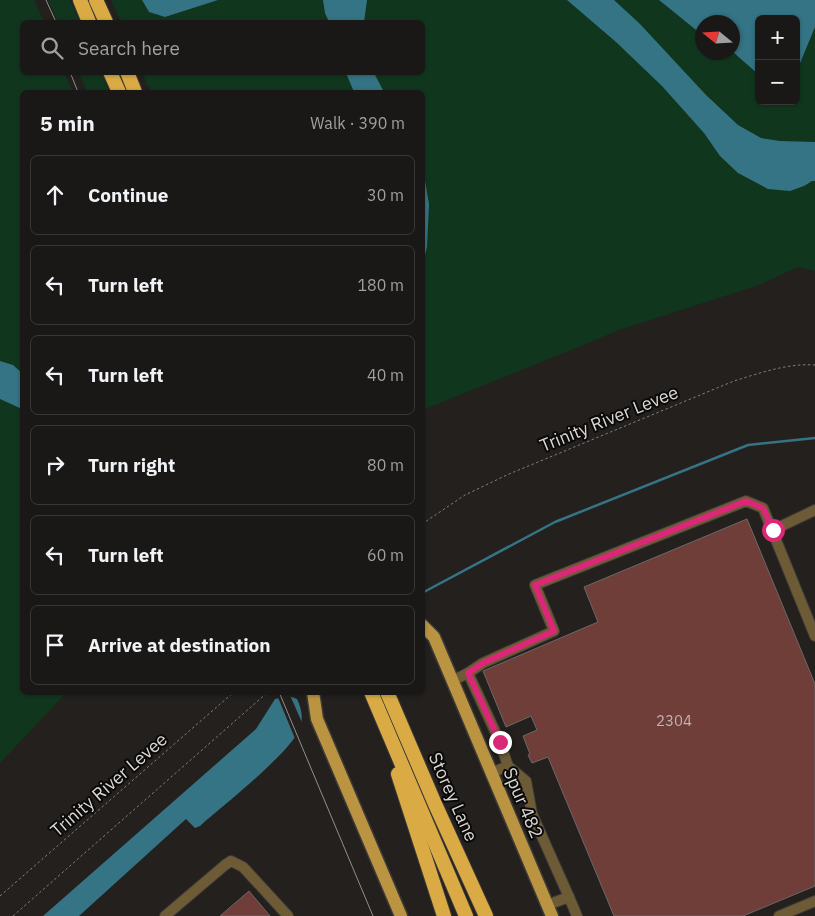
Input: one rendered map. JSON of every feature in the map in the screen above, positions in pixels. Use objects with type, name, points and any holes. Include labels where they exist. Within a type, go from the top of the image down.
[{"type":"highway","points":[[80,0],[88,20]]},
{"type":"highway","points":[[96,0],[105,20]]},
{"type":"highway","points":[[111,75],[118,90]]},
{"type":"highway","points":[[128,75],[134,90]]},
{"type":"highway","name":"Storey Lane","points":[[372,695],[466,916]]},
{"type":"highway","name":"Storey Lane","points":[[389,695],[435,804],[486,916]]},
{"type":"highway","points":[[381,716],[405,798],[444,916]]},
{"type":"main road","name":"Spur 482","points":[[425,628],[434,637],[550,910]]},
{"type":"main road","points":[[313,695],[317,719],[401,916]]},
{"type":"lane","points":[[452,681],[483,663],[554,631],[535,585],[746,501],[763,508],[815,636]]},
{"type":"lane","points":[[773,530],[815,510]]},
{"type":"lane","points":[[468,673],[500,742],[508,766],[526,780],[532,814],[577,916]]},
{"type":"lane","points":[[491,773],[508,766]]},
{"type":"lane","points":[[165,916],[224,865],[232,861],[243,867],[288,916]]},
{"type":"lane","points":[[550,910],[569,897]]},
{"type":"lane","points":[[779,916],[815,901]]},
{"type":"path","name":"Trinity River Levee","points":[[425,522],[465,496],[509,474],[725,385],[770,370],[806,364],[815,365]]},
{"type":"path","name":"Trinity River Levee","points":[[0,896],[231,695]]},
{"type":"path","points":[[13,916],[265,695]]},
{"type":"green space","points":[[0,0],[34,0],[43,20],[20,20],[20,75],[65,75],[72,90],[20,90],[20,695],[64,695],[0,763]]},
{"type":"green space","points":[[48,0],[70,0],[79,20],[57,20]]},
{"type":"green space","points":[[111,0],[142,0],[149,12],[165,17],[218,0],[659,0],[695,29],[695,60],[740,60],[740,58],[755,71],[755,105],[800,105],[800,63],[815,27],[815,271],[798,267],[759,285],[622,329],[425,409],[425,90],[150,90],[143,75],[425,75],[425,20],[120,20]]},
{"type":"green space","points":[[80,75],[102,75],[108,90],[86,90]]},
{"type":"water","points":[[142,0],[218,0],[165,17],[149,12]]},
{"type":"water","points":[[323,0],[367,0],[364,20],[328,20]]},
{"type":"water","points":[[567,0],[614,0],[640,24],[706,95],[738,125],[761,138],[780,141],[815,142],[815,181],[790,191],[768,189],[738,173],[720,156],[704,133],[662,86],[616,42]]},
{"type":"water","points":[[659,0],[815,0],[815,27],[800,63],[800,15],[755,15],[755,71],[740,58],[740,15],[695,15],[695,29]]},
{"type":"water","points":[[347,75],[375,75],[383,90],[353,90]]},
{"type":"water","points":[[425,181],[429,204],[425,255]]},
{"type":"water","points":[[0,361],[13,365],[20,371],[20,408],[0,399]]},
{"type":"water","points":[[289,696],[297,699],[301,708],[301,725],[296,735],[273,762],[200,826],[195,828],[186,819],[79,916],[43,916],[256,729],[275,699]]},
{"type":"pier","points":[[277,695],[290,695],[304,727],[296,741]]},
{"type":"building","points":[[747,519],[815,684],[815,886],[743,916],[614,916],[548,757],[532,763],[528,755],[530,754],[523,736],[537,730],[531,716],[506,727],[483,671],[598,622],[584,587]]},
{"type":"building","points":[[249,891],[270,916],[220,916]]},
{"type":"waterway","points":[[425,591],[555,522],[748,445],[815,438]]},
{"type":"tram line","points":[[46,0],[55,20]]},
{"type":"tram line","points":[[71,75],[77,90]]},
{"type":"tram line","points":[[280,695],[373,916]]},
{"type":"route","points":[[500,742],[468,673],[483,663],[554,631],[535,585],[746,501],[763,508],[773,530]]}]
